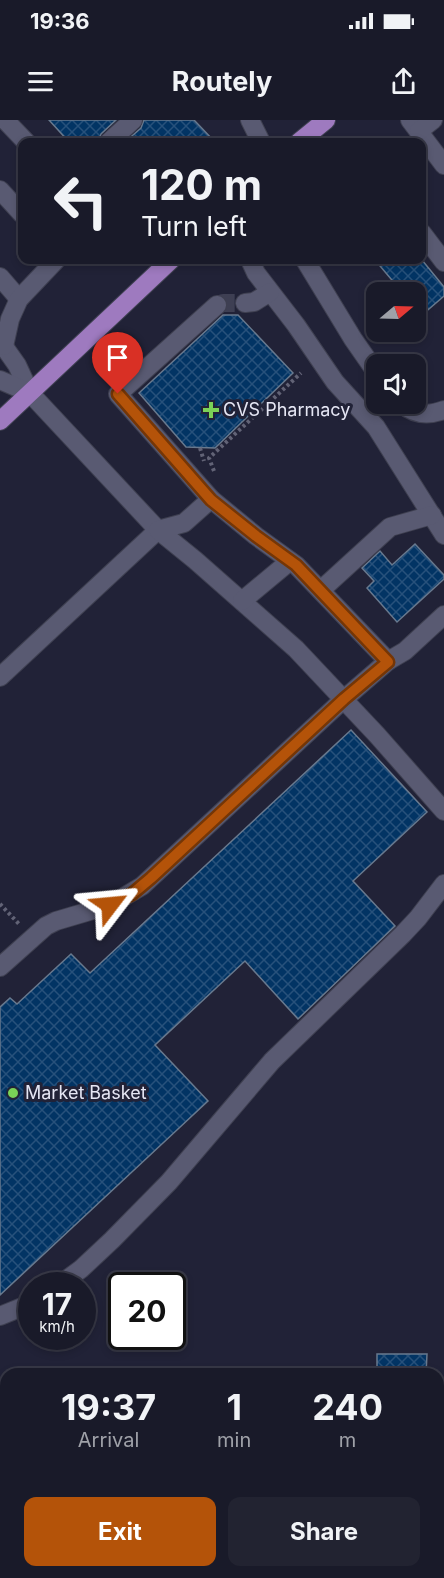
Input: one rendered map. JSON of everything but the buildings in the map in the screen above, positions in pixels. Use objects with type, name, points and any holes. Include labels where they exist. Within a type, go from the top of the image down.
[{"type":"main road","points":[[304,138],[326,120]]},
{"type":"main road","points":[[0,421],[167,264]]},
{"type":"street","points":[[5,120],[22,138]]},
{"type":"street","points":[[114,138],[133,120]]},
{"type":"street","points":[[250,120],[259,138]]},
{"type":"street","points":[[424,138],[414,125],[433,120]]},
{"type":"street","points":[[426,141],[444,165]]},
{"type":"street","points":[[0,190],[18,210]]},
{"type":"street","points":[[426,238],[444,262]]},
{"type":"street","points":[[52,264],[20,299],[10,318],[2,343],[17,365],[30,393],[158,530],[296,649],[444,811]]},
{"type":"street","points":[[252,264],[335,382],[376,427],[444,535]]},
{"type":"street","points":[[307,264],[366,358]]},
{"type":"street","points":[[0,277],[20,299]]},
{"type":"street","points":[[245,303],[259,300],[270,292]]},
{"type":"street","points":[[217,305],[118,386],[211,500],[290,561],[321,590],[388,662]]},
{"type":"street","points":[[0,380],[30,393]]},
{"type":"street","points":[[426,413],[444,410]]},
{"type":"street","points":[[0,677],[158,530],[184,523],[211,500]]},
{"type":"street","points":[[321,590],[390,527],[432,515]]},
{"type":"street","points":[[242,601],[290,561]]},
{"type":"street","points":[[0,967],[46,926],[110,905],[142,886],[344,699],[388,662],[405,651],[444,615]]},
{"type":"street","points":[[76,1272],[89,1262],[169,1182],[272,1061],[404,934],[444,884]]},
{"type":"street","points":[[0,1316],[18,1309]]},
{"type":"path","points":[[102,360],[118,386]]},
{"type":"path","points":[[214,471],[209,458],[301,373]]},
{"type":"path","points":[[0,904],[25,930]]},
{"type":"tunnel","points":[[217,305],[245,303]]},
{"type":"place","name":"CVS Pharmacy","points":[[211,410]]},
{"type":"place","name":"Market Basket","points":[[13,1093]]},
{"type":"route","points":[[110,905],[142,886],[344,699],[388,662],[296,565],[211,500],[118,394]]}]
